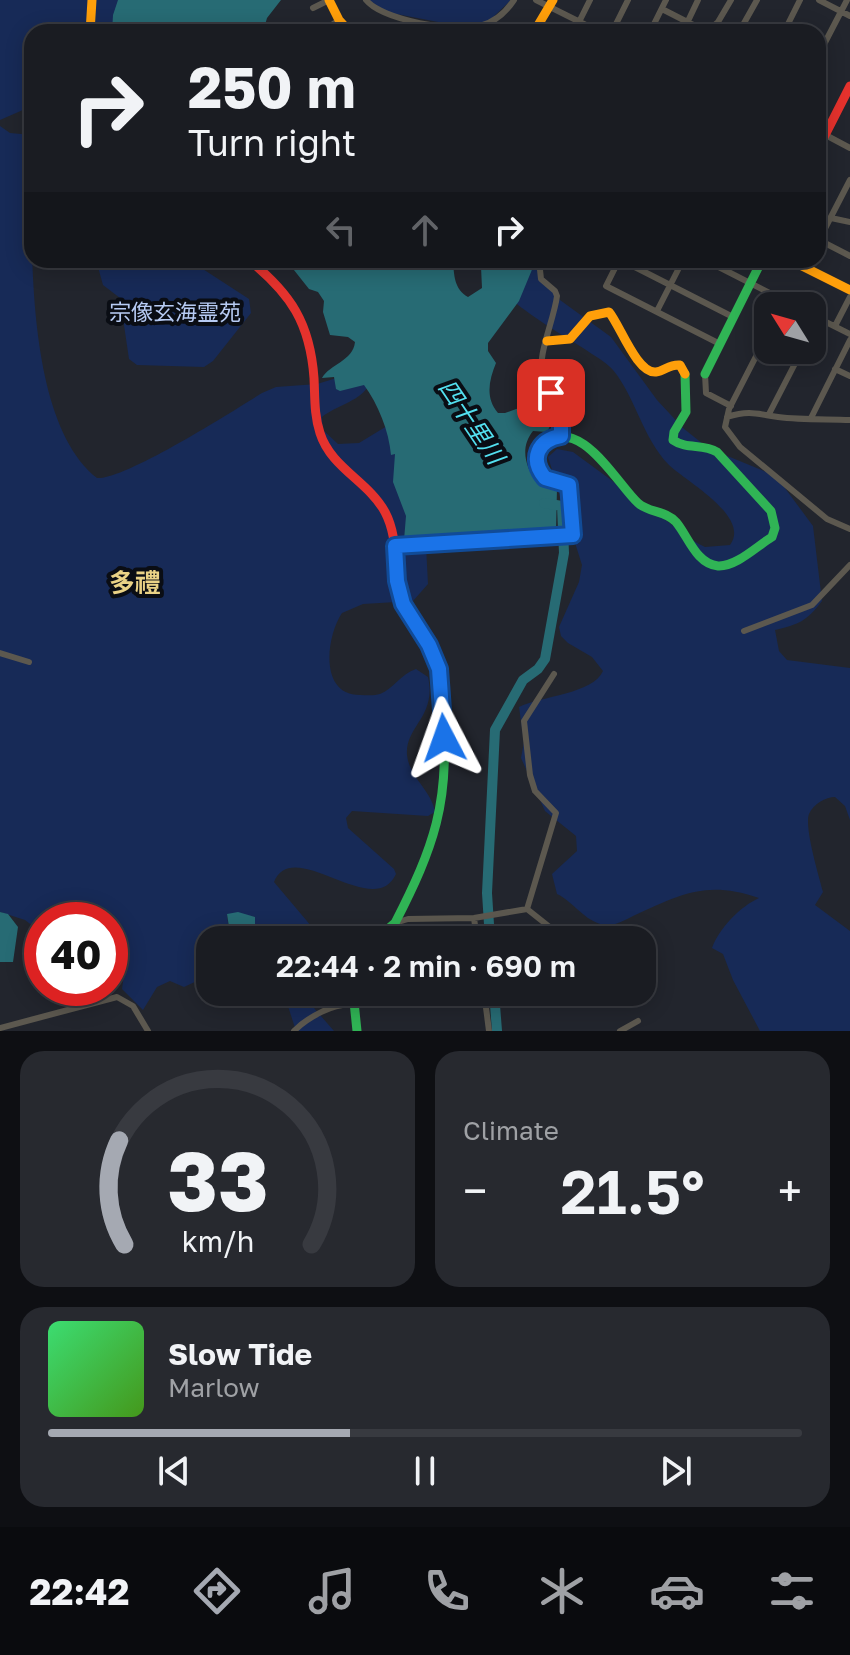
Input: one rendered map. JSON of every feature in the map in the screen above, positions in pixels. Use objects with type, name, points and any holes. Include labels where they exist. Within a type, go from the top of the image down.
[{"type":"street","points":[[90,24],[92,0]]},
{"type":"street","points":[[313,8],[329,0],[343,24]]},
{"type":"street","points":[[366,0],[384,14],[421,24]]},
{"type":"street","points":[[487,24],[514,0]]},
{"type":"street","points":[[536,0],[552,3],[583,24]]},
{"type":"street","points":[[579,22],[590,0]]},
{"type":"street","points":[[616,24],[628,0]]},
{"type":"street","points":[[654,24],[666,0]]},
{"type":"street","points":[[688,21],[698,0]]},
{"type":"street","points":[[716,24],[731,0]]},
{"type":"street","points":[[744,24],[757,0]]},
{"type":"street","points":[[788,24],[800,0]]},
{"type":"street","points":[[819,0],[850,16]]},
{"type":"street","points":[[826,41],[847,0]]},
{"type":"street","points":[[539,24],[552,3]]},
{"type":"street","points":[[662,9],[693,24]]},
{"type":"street","points":[[333,24],[339,20]]},
{"type":"street","points":[[826,126],[850,86]]},
{"type":"street","points":[[826,135],[850,148]]},
{"type":"street","points":[[826,228],[850,180]]},
{"type":"street","points":[[831,218],[850,222]]},
{"type":"street","points":[[826,244],[850,256]]},
{"type":"street","points":[[259,268],[285,290],[303,320],[313,362],[315,413],[322,441],[336,462],[378,500],[390,523],[403,604],[429,645],[439,669],[446,757],[443,800],[430,846],[395,923]]},
{"type":"street","points":[[541,268],[541,279],[557,296],[543,360],[543,380],[561,415],[561,436]]},
{"type":"street","points":[[616,268],[606,286],[720,344]]},
{"type":"street","points":[[636,268],[733,317]]},
{"type":"street","points":[[657,311],[679,268]]},
{"type":"street","points":[[721,268],[765,292]]},
{"type":"street","points":[[731,406],[706,393],[705,374],[758,268]]},
{"type":"street","points":[[814,268],[850,290]]},
{"type":"street","points":[[835,326],[850,297]]},
{"type":"street","points":[[395,546],[573,535],[569,485],[545,478],[538,465],[538,452],[544,442],[561,436],[574,439],[589,450],[625,484],[642,507],[671,517],[696,552],[710,564],[724,566],[736,562],[775,532],[765,503],[735,475],[717,451],[705,446],[682,447],[673,440],[687,408],[683,368],[672,364],[657,372],[648,370],[629,349],[618,323],[609,312],[589,316],[574,339],[547,341]]},
{"type":"street","points":[[811,418],[850,337],[826,322]]},
{"type":"street","points":[[754,361],[731,406],[725,427],[740,447],[827,519],[850,529]]},
{"type":"street","points":[[769,414],[795,364]]},
{"type":"street","points":[[835,369],[850,376]]},
{"type":"street","points":[[727,417],[747,412],[850,420]]},
{"type":"street","points":[[744,631],[812,605],[850,565]]},
{"type":"street","points":[[0,653],[29,662]]},
{"type":"street","points":[[527,909],[556,813],[535,791],[530,775],[524,721],[554,674]]},
{"type":"street","points":[[392,926],[408,919],[474,918],[527,909],[548,926]]},
{"type":"street","points":[[474,918],[475,926]]},
{"type":"street","points":[[0,1028],[117,997],[133,1006],[148,1031]]},
{"type":"street","points":[[294,1031],[306,1020],[335,1006]]},
{"type":"street","points":[[354,1006],[357,1031]]},
{"type":"street","points":[[486,1006],[489,1031]]},
{"type":"street","points":[[620,1031],[638,1021]]},
{"type":"green space","points":[[0,0],[155,0],[160,24],[24,24],[24,110],[0,120]]},
{"type":"green space","points":[[369,0],[511,0],[490,20],[479,24],[449,24],[386,12]]},
{"type":"green space","points":[[0,126],[10,133],[24,134],[24,268],[33,268],[43,367],[55,412],[72,450],[97,478],[111,476],[154,457],[276,387],[317,384],[353,373],[368,387],[358,397],[322,417],[323,430],[338,444],[359,443],[410,412],[425,526],[428,584],[413,601],[363,604],[342,613],[332,636],[330,663],[338,686],[360,695],[380,694],[416,669],[428,677],[428,702],[411,736],[407,755],[435,812],[428,816],[352,811],[346,818],[348,828],[394,869],[396,874],[385,886],[370,889],[315,871],[298,868],[284,870],[274,882],[311,926],[255,926],[255,917],[227,914],[228,926],[196,926],[196,981],[184,987],[170,981],[157,987],[143,1010],[128,995],[128,902],[24,902],[24,920],[0,912]]},
{"type":"green space","name":"宗像玄海霊苑","points":[[98,268],[201,268],[249,299],[251,313],[213,361],[204,367],[137,365],[129,359],[120,298],[103,285]]},
{"type":"green space","points":[[487,268],[537,268],[560,300],[611,337],[657,400],[683,428],[708,448],[776,476],[813,526],[822,601],[802,621],[775,630],[779,651],[787,660],[850,668],[850,820],[845,806],[835,797],[817,804],[808,820],[823,892],[815,905],[850,931],[850,1031],[760,1031],[723,954],[712,948],[731,918],[759,898],[724,890],[694,892],[608,925],[591,920],[557,894],[552,874],[577,851],[576,836],[545,811],[521,758],[524,742],[519,707],[578,690],[597,679],[603,671],[592,657],[561,636],[559,627],[579,582],[582,565],[548,457],[557,449],[573,452],[705,547],[730,545],[734,534],[725,512],[660,454],[613,370],[508,297]]},
{"type":"green space","points":[[288,1006],[314,1006],[334,1031],[296,1031]]},
{"type":"water","points":[[118,0],[281,0],[265,24],[112,24]]},
{"type":"water","points":[[292,268],[454,268],[457,286],[468,297],[482,288],[481,268],[533,268],[519,301],[488,343],[488,351],[496,363],[490,395],[498,413],[538,401],[550,426],[547,432],[533,431],[525,450],[529,469],[536,481],[557,488],[556,531],[404,540],[406,516],[393,482],[395,454],[391,455],[385,427],[374,401],[364,385],[340,391],[336,389],[334,377],[322,378],[350,354],[355,342],[348,337],[330,335],[323,312],[324,301],[318,292],[309,289]]},
{"type":"water","points":[[0,912],[8,914],[18,927],[13,962],[0,962]]},
{"type":"water","points":[[238,912],[255,917],[255,926],[229,926],[227,914]]},
{"type":"waterway","name":"四十里川","points":[[489,926],[487,893],[495,730],[523,680],[538,669],[545,659],[564,553],[562,506],[544,503]]},
{"type":"waterway","name":"四十里川","points":[[495,1006],[497,1031]]},
{"type":"traffic: fast","points":[[705,374],[758,268]]},
{"type":"traffic: fast","points":[[395,546],[573,535],[569,485],[545,478],[538,462],[542,445],[556,437],[570,437],[596,454],[638,503],[676,522],[704,560],[718,566],[739,560],[772,537],[775,528],[771,511],[717,452],[673,440],[674,432],[686,412],[685,374]]},
{"type":"traffic: fast","points":[[392,926],[429,847],[444,774],[442,695],[436,660],[407,613]]},
{"type":"traffic: fast","points":[[354,1006],[357,1031]]},
{"type":"traffic: slow","points":[[90,24],[92,0]]},
{"type":"traffic: slow","points":[[329,0],[343,24]]},
{"type":"traffic: slow","points":[[539,24],[553,0]]},
{"type":"traffic: slow","points":[[806,268],[850,290]]},
{"type":"traffic: slow","points":[[547,341],[570,339],[590,316],[609,312],[636,357],[649,371],[680,365],[685,374]]},
{"type":"traffic: jam","points":[[826,133],[850,86]]},
{"type":"traffic: jam","points":[[258,268],[287,298],[303,325],[312,359],[316,413],[325,445],[385,512],[393,537],[399,588],[407,613]]},
{"type":"district","name":"多禮","points":[[135,583]]},
{"type":"route","points":[[444,738],[439,669],[398,591],[395,546],[573,535],[569,485],[549,481],[542,476],[538,465],[540,447],[549,439],[561,436],[563,426],[551,393]]}]
